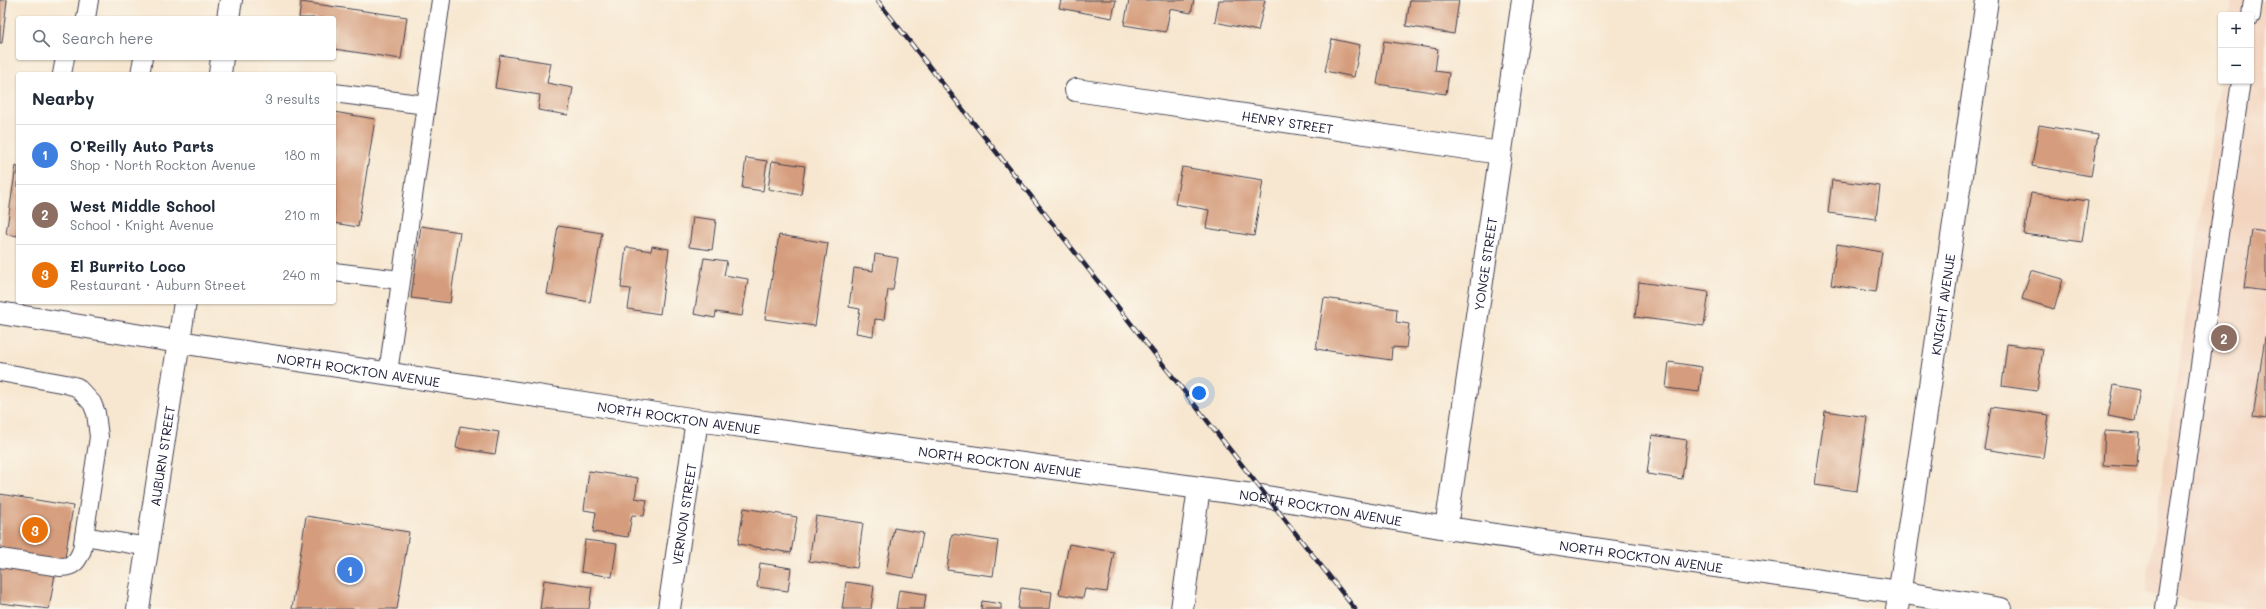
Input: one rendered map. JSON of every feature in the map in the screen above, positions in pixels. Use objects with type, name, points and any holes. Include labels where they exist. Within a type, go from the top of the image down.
[{"type":"main road","points":[[228,16],[231,0]]},
{"type":"main road","name":"YONGE STREET","points":[[1446,528],[1523,0]]},
{"type":"main road","name":"KNIGHT AVENUE","points":[[1898,601],[1988,0]]},
{"type":"main road","points":[[220,72],[222,60]]},
{"type":"main road","name":"HENRY STREET","points":[[1076,90],[1500,153]]},
{"type":"main road","name":"AUBURN STREET","points":[[138,609],[185,304]]},
{"type":"main road","name":"NORTH ROCKTON AVENUE","points":[[0,313],[179,342],[697,420],[1267,497],[1446,528],[1898,601],[2001,609]]},
{"type":"main road","name":"VERNON STREET","points":[[669,609],[697,420]]},
{"type":"main road","points":[[1182,609],[1199,488]]},
{"type":"lane","points":[[86,16],[89,0]]},
{"type":"lane","points":[[388,374],[400,280],[441,0]]},
{"type":"lane","points":[[2252,12],[2253,0]]},
{"type":"lane","points":[[62,72],[65,60]]},
{"type":"lane","points":[[140,72],[143,60]]},
{"type":"lane","points":[[2165,609],[2242,84]]},
{"type":"lane","points":[[336,93],[426,105]]},
{"type":"lane","points":[[336,272],[400,280]]},
{"type":"lane","points":[[0,372],[76,387],[86,395],[96,413],[99,425],[96,457],[84,536],[79,558],[76,562],[67,567],[0,558]]},
{"type":"lane","points":[[84,536],[148,547]]},
{"type":"shaded area","points":[[2232,0],[2266,0],[2266,609],[2250,609],[2145,594],[2220,84],[2254,84],[2254,12],[2230,12]]},
{"type":"building","points":[[0,0],[7,0],[2,43],[0,43]]},
{"type":"building","points":[[1061,0],[1116,0],[1112,18],[1059,8]]},
{"type":"building","points":[[1129,0],[1194,0],[1191,13],[1170,9],[1166,32],[1124,25]]},
{"type":"building","points":[[1219,0],[1265,0],[1258,31],[1215,22]]},
{"type":"building","points":[[1410,0],[1459,0],[1454,34],[1406,26]]},
{"type":"building","points":[[301,2],[407,17],[401,59],[336,49],[336,16],[299,16]]},
{"type":"building","points":[[1332,39],[1360,45],[1354,77],[1325,71]]},
{"type":"building","points":[[1384,41],[1438,49],[1435,71],[1449,73],[1446,94],[1377,84]]},
{"type":"building","points":[[500,55],[551,63],[547,83],[573,88],[568,115],[538,110],[540,95],[495,88]]},
{"type":"building","points":[[336,112],[375,119],[358,227],[336,223]]},
{"type":"building","points":[[2039,125],[2098,135],[2091,176],[2032,166]]},
{"type":"building","points":[[746,158],[767,161],[763,191],[742,188]]},
{"type":"building","points":[[772,161],[805,166],[801,195],[768,189]]},
{"type":"building","points":[[16,166],[16,236],[6,234]]},
{"type":"building","points":[[1182,167],[1263,180],[1254,236],[1206,228],[1209,210],[1175,204]]},
{"type":"building","points":[[1832,180],[1880,186],[1876,219],[1828,213]]},
{"type":"building","points":[[2031,193],[2088,201],[2082,242],[2024,234]]},
{"type":"building","points":[[693,217],[716,220],[712,250],[689,247]]},
{"type":"building","points":[[421,226],[460,232],[450,303],[411,298]]},
{"type":"building","points":[[558,226],[602,233],[590,302],[547,294]]},
{"type":"building","points":[[2252,230],[2266,232],[2266,291],[2244,288]]},
{"type":"building","points":[[779,235],[828,243],[815,326],[765,319]]},
{"type":"building","points":[[1837,244],[1882,252],[1876,292],[1831,285]]},
{"type":"building","points":[[652,246],[669,249],[660,314],[628,309],[631,289],[621,288],[626,247],[651,251]]},
{"type":"building","points":[[875,254],[898,258],[893,290],[888,290],[884,320],[875,319],[873,336],[856,333],[860,309],[849,307],[854,268],[873,271]]},
{"type":"building","points":[[704,258],[727,261],[724,275],[748,279],[742,316],[716,312],[715,318],[694,314]]},
{"type":"building","points":[[2031,270],[2063,279],[2054,309],[2022,299]]},
{"type":"building","points":[[1639,282],[1709,292],[1704,326],[1635,317]]},
{"type":"building","points":[[1324,298],[1397,309],[1396,322],[1409,324],[1406,348],[1392,347],[1391,360],[1316,349]]},
{"type":"building","points":[[2266,337],[2266,419],[2253,417]]},
{"type":"building","points":[[2007,344],[2043,349],[2037,391],[2002,386]]},
{"type":"building","points":[[1669,362],[1702,367],[1699,392],[1666,388]]},
{"type":"building","points":[[2114,385],[2140,390],[2134,421],[2108,416]]},
{"type":"building","points":[[1991,407],[2049,415],[2043,458],[1984,449]]},
{"type":"building","points":[[1825,411],[1867,417],[1857,491],[1815,485]]},
{"type":"building","points":[[460,426],[499,432],[495,454],[456,448]]},
{"type":"building","points":[[2105,431],[2139,433],[2137,467],[2103,465]]},
{"type":"building","points":[[1652,435],[1687,440],[1682,479],[1647,474]]},
{"type":"building","points":[[589,471],[638,478],[635,498],[647,500],[644,516],[632,515],[628,537],[593,532],[596,512],[584,510]]},
{"type":"building","points":[[0,494],[73,506],[64,564],[0,554]]},
{"type":"building","points":[[744,508],[797,517],[791,553],[738,544]]},
{"type":"building","points":[[306,516],[409,532],[397,609],[292,609]]},
{"type":"building","points":[[816,516],[863,523],[857,568],[809,561]]},
{"type":"building","points":[[894,528],[923,533],[914,578],[886,573]]},
{"type":"building","points":[[952,534],[998,541],[993,576],[947,570]]},
{"type":"building","points":[[585,540],[617,544],[612,577],[581,572]]},
{"type":"building","points":[[1069,544],[1114,552],[1107,592],[1085,589],[1083,598],[1059,594]]},
{"type":"building","points":[[760,563],[791,568],[788,591],[757,587]]},
{"type":"building","points":[[0,566],[55,574],[49,609],[0,603]]},
{"type":"building","points":[[544,580],[592,587],[589,609],[540,609]]},
{"type":"building","points":[[846,582],[874,586],[871,609],[842,609]]},
{"type":"building","points":[[1021,588],[1052,592],[1050,609],[1018,609]]},
{"type":"building","points":[[899,590],[926,594],[924,609],[896,609]]},
{"type":"building","points":[[982,601],[1001,604],[1001,609],[981,609]]},
{"type":"railway","points":[[877,0],[1355,609]]},
{"type":"place","name":"West Middle School","points":[[2224,338]]},
{"type":"place","name":"El Burrito Loco","points":[[35,530]]},
{"type":"place","name":"O'Reilly Auto Parts","points":[[350,570]]}]
